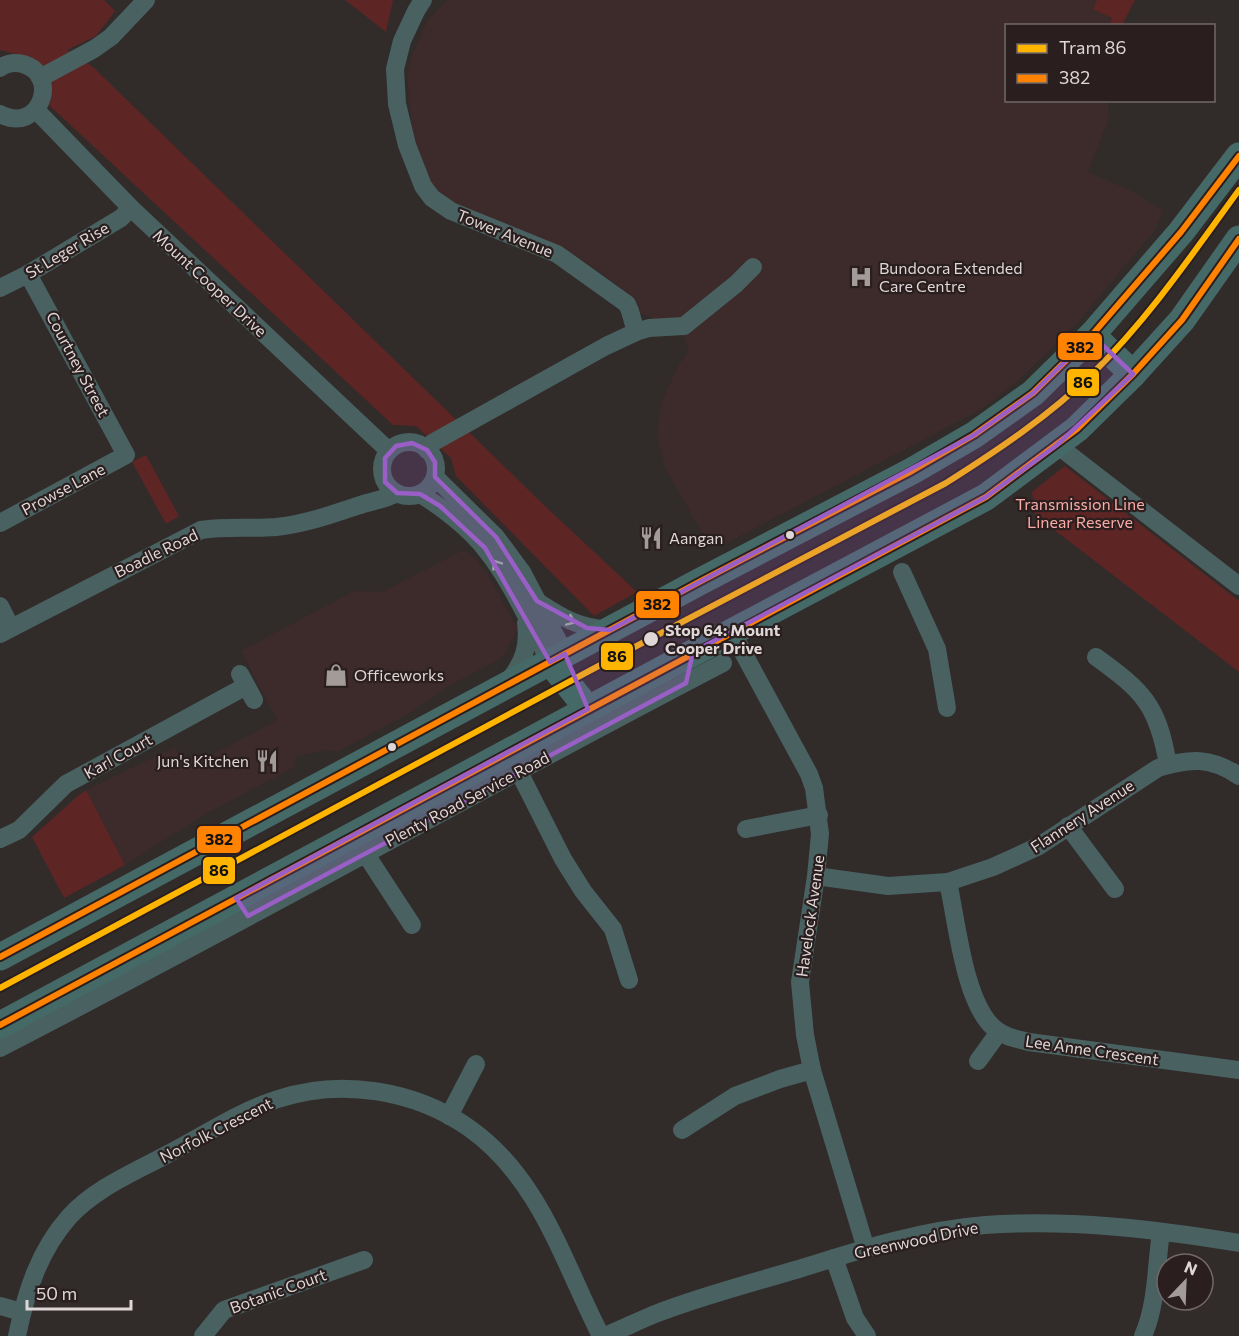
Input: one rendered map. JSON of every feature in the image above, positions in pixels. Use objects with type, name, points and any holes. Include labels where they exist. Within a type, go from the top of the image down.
[{"type":"highway","points":[[0,957],[500,688],[912,471],[974,435],[1032,393],[1092,335],[1181,232],[1239,156]]},
{"type":"highway","points":[[0,1025],[242,907],[588,709],[987,497],[1077,429],[1133,374],[1182,320],[1239,239]]},
{"type":"highway","points":[[1092,335],[1133,374]]},
{"type":"highway","points":[[557,658],[588,709]]},
{"type":"street","points":[[40,78],[94,49],[111,37],[137,3]]},
{"type":"street","name":"Tower Avenue","points":[[419,5],[402,41],[395,69],[398,104],[406,145],[423,186],[432,198],[451,211],[557,254],[620,298],[630,311],[636,332]]},
{"type":"street","points":[[0,68],[12,63],[21,63],[36,71],[43,93],[36,110],[26,117],[9,118],[0,114]]},
{"type":"street","name":"Mount Cooper Drive","points":[[36,110],[131,208],[389,451]]},
{"type":"street","name":"St Leger Rise","points":[[0,288],[28,274],[121,218],[131,208]]},
{"type":"street","points":[[427,450],[432,443],[442,437],[606,346],[636,332],[664,326],[684,326],[736,284],[753,267]]},
{"type":"street","name":"Courtney Street","points":[[28,274],[126,455]]},
{"type":"street","points":[[358,505],[383,474],[385,458],[389,451],[404,443],[420,445],[427,450],[435,462],[435,477],[426,490],[412,496],[390,489],[383,474]]},
{"type":"street","points":[[1057,445],[1239,586]]},
{"type":"street","name":"Prowse Lane","points":[[0,523],[126,455]]},
{"type":"street","points":[[435,477],[496,537],[522,572],[537,600],[557,658]]},
{"type":"street","name":"Boadle Road","points":[[5,631],[201,530],[221,527],[274,527],[301,523],[388,498],[397,493]]},
{"type":"street","points":[[420,494],[440,506],[485,549],[503,574],[525,615],[557,658]]},
{"type":"street","points":[[902,572],[937,650],[947,708]]},
{"type":"street","points":[[537,600],[563,618],[587,628],[610,630]]},
{"type":"street","points":[[0,606],[5,631]]},
{"type":"street","points":[[500,688],[518,669],[526,654],[528,637],[525,615]]},
{"type":"street","name":"Havelock Avenue","points":[[732,632],[809,774],[819,815],[820,847],[800,982],[805,1035],[812,1070],[866,1248]]},
{"type":"street","points":[[686,683],[693,652]]},
{"type":"street","points":[[1096,657],[1135,687],[1150,706],[1161,731],[1168,765]]},
{"type":"street","name":"Plenty Road Service Road","points":[[0,1048],[124,984],[242,907],[365,852],[723,663]]},
{"type":"street","name":"Karl Court","points":[[0,839],[19,830],[66,784],[247,687]]},
{"type":"street","name":"Flannery Avenue","points":[[816,876],[888,886],[948,882],[993,867],[1039,846],[1152,771],[1168,765],[1194,760],[1204,761],[1239,776]]},
{"type":"street","points":[[519,772],[563,859],[582,891],[613,929],[629,981]]},
{"type":"street","points":[[746,829],[819,815]]},
{"type":"street","points":[[1068,826],[1115,889]]},
{"type":"street","points":[[365,852],[412,925]]},
{"type":"street","points":[[948,882],[970,987],[987,1020],[999,1032],[978,1061]]},
{"type":"street","name":"Lee Anne Crescent","points":[[999,1032],[1029,1042],[1239,1070]]},
{"type":"street","points":[[449,1116],[476,1064]]},
{"type":"street","points":[[682,1130],[735,1096],[812,1070]]},
{"type":"street","name":"Norfolk Crescent","points":[[17,1336],[34,1274],[47,1247],[69,1217],[82,1205],[121,1179],[261,1105],[302,1092],[348,1089],[397,1095],[420,1102],[449,1116],[486,1142],[522,1179],[544,1215],[603,1336]]},
{"type":"street","name":"Greenwood Drive","points":[[603,1336],[656,1314],[866,1248],[947,1230],[1025,1223],[1068,1224],[1161,1232],[1239,1243]]},
{"type":"street","points":[[1143,1336],[1147,1328],[1153,1297],[1161,1232]]},
{"type":"street","points":[[834,1258],[855,1318],[867,1336]]},
{"type":"street","name":"Botanic Court","points":[[203,1336],[224,1310],[364,1260]]},
{"type":"street","points":[[0,1306],[22,1312]]},
{"type":"highlighted area","points":[[1092,335],[1133,374],[1057,445],[986,497],[693,652],[686,683],[248,916],[236,898],[588,709],[565,654],[550,662],[485,548],[440,506],[420,494],[397,493],[385,482],[385,458],[396,446],[412,443],[427,450],[435,462],[435,477],[496,537],[537,601],[587,628],[610,630],[974,435],[1033,393]]},
{"type":"shaded area","name":"Bundoora Extended Care Centre","points":[[447,0],[1097,0],[1093,9],[1112,18],[1109,24],[1005,24],[1005,102],[1108,102],[1109,118],[1088,172],[1132,191],[1163,211],[1156,229],[1078,322],[1020,379],[982,409],[727,543],[705,538],[665,468],[657,438],[661,403],[678,366],[689,350],[675,318],[654,319],[642,314],[636,299],[587,263],[544,240],[452,205],[432,187],[413,138],[407,76],[413,53],[427,21]]},
{"type":"shaded area","points":[[463,550],[476,559],[487,573],[518,629],[502,658],[447,687],[408,714],[337,752],[326,750],[297,756],[293,768],[204,815],[125,865],[86,790],[175,747],[189,767],[277,720],[241,651],[354,591],[382,592]]},
{"type":"green space","points":[[0,0],[104,0],[115,11],[96,36],[67,50],[93,67],[546,507],[637,592],[594,616],[456,476],[451,458],[416,426],[393,425],[50,106],[51,89],[34,59],[0,50]]},
{"type":"green space","points":[[345,0],[393,0],[386,32]]},
{"type":"green space","points":[[1097,0],[1135,0],[1123,24],[1110,24],[1112,18],[1093,9]]},
{"type":"green space","points":[[146,455],[179,516],[166,524],[132,462]]},
{"type":"green space","name":"Transmission Line Linear Reserve","points":[[1065,466],[1239,601],[1239,672],[1035,515],[1032,492]]},
{"type":"green space","points":[[86,790],[125,865],[64,898],[32,837]]},
{"type":"tram line","name":"86","points":[[0,988],[965,471],[1041,418],[1093,373],[1152,308],[1239,190]]},
{"type":"transit line","name":"382","points":[[0,957],[701,581],[912,471],[974,435],[1033,393],[1092,335],[1181,232],[1239,156]]},
{"type":"transit line","name":"382","points":[[0,1025],[986,497],[1077,429],[1133,374],[1182,320],[1239,239]]},
{"type":"place","name":"Bundoora Extended Care Centre","points":[[861,277]]},
{"type":"place","name":"Aangan","points":[[651,538]]},
{"type":"place","name":"Stop 64: Mount Cooper Drive","points":[[651,639]]},
{"type":"place","name":"Officeworks","points":[[336,675]]},
{"type":"place","name":"Jun's Kitchen","points":[[267,761]]}]
